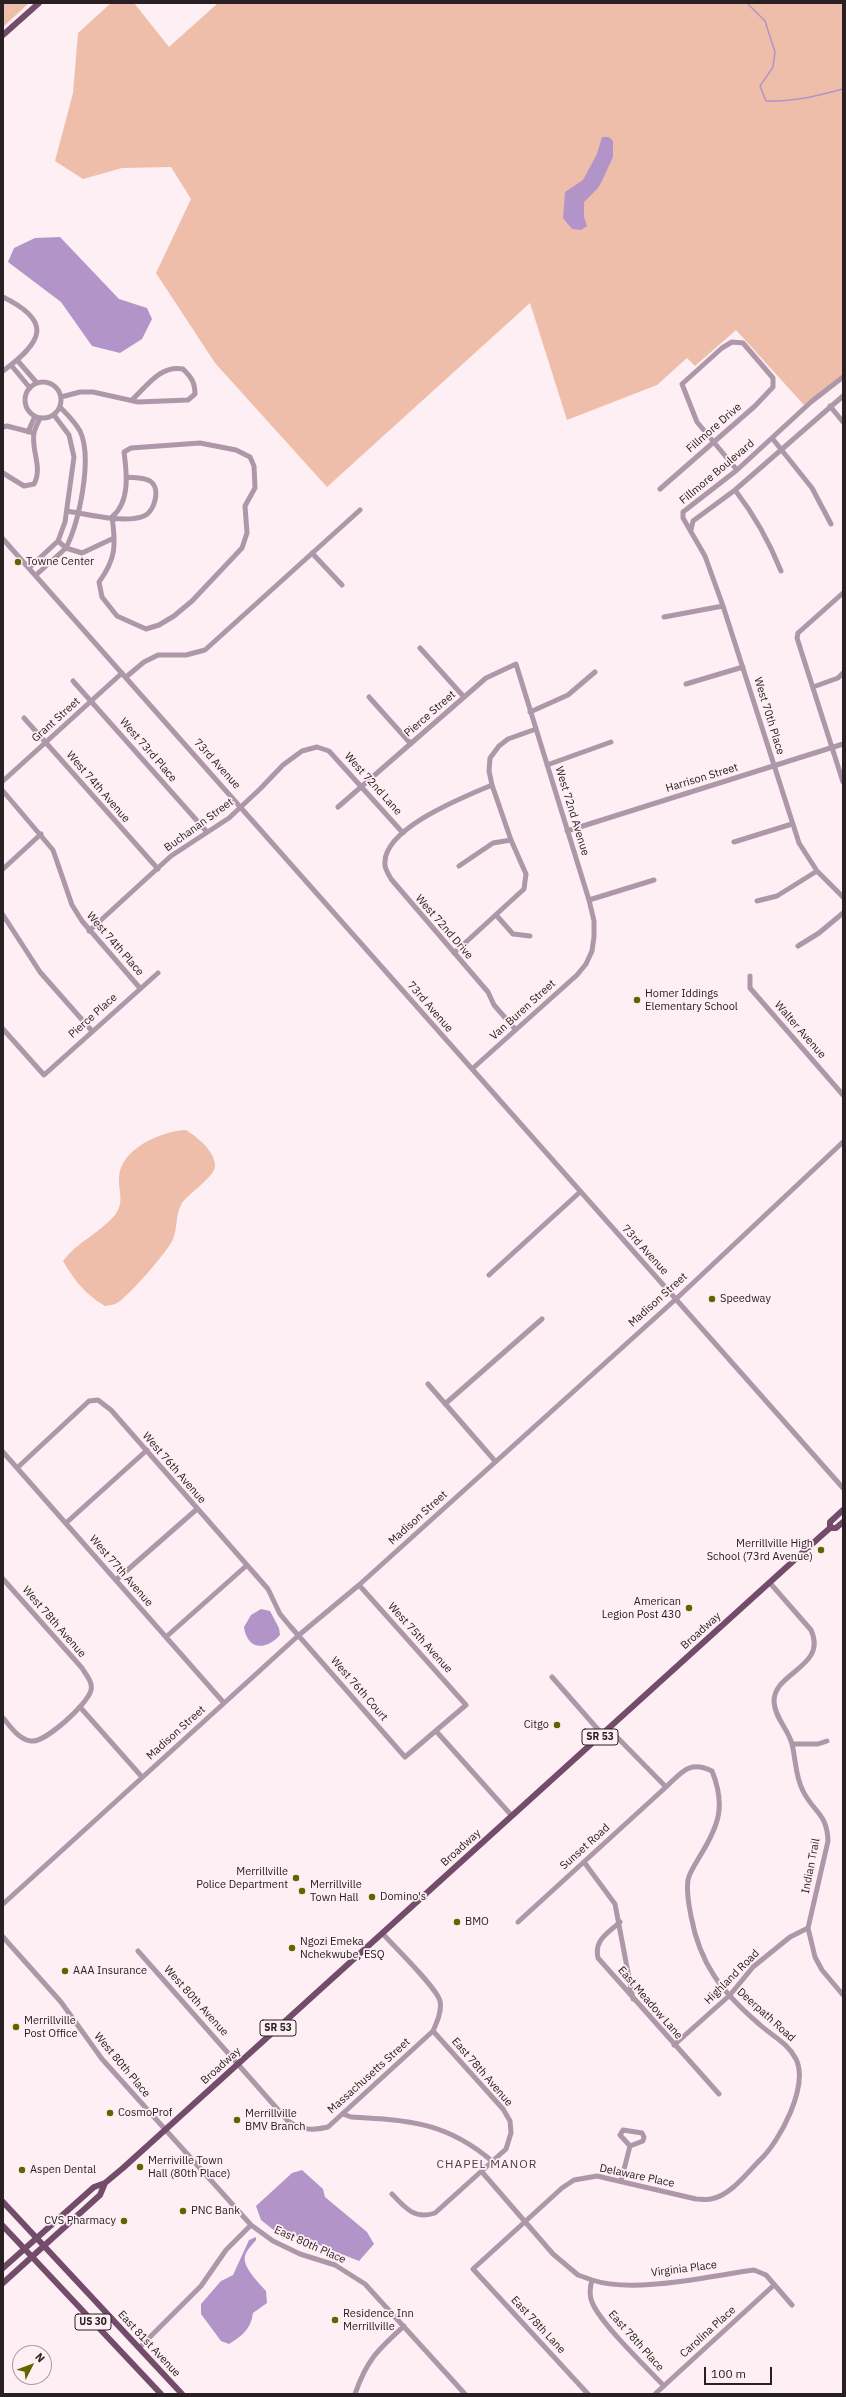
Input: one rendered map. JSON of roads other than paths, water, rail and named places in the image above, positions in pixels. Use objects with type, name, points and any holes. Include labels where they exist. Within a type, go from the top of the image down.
[{"type":"main road","points":[[3,35],[39,3]]},
{"type":"main road","name":"Broadway","points":[[830,1528],[830,1522],[843,1510]]},
{"type":"main road","name":"Broadway","points":[[3,2268],[94,2187],[105,2183],[165,2130],[830,1528],[836,1528],[843,1522]]},
{"type":"main road","name":"Broadway","points":[[3,2282],[100,2195],[105,2183]]},
{"type":"main road","name":"US 30","points":[[3,2202],[37,2238]]},
{"type":"main road","name":"US 30","points":[[3,2226],[161,2394]]},
{"type":"main road","name":"East 81st Avenue","points":[[37,2238],[182,2394]]},
{"type":"street","points":[[3,297],[20,305],[37,324],[37,338],[17,360],[3,372]]},
{"type":"street","name":"Fillmore Drive","points":[[660,489],[714,443],[769,394],[773,387],[773,378],[743,343],[732,342],[722,348],[682,384],[697,422],[714,443]]},
{"type":"street","points":[[17,360],[37,383]]},
{"type":"street","points":[[11,366],[30,388]]},
{"type":"street","points":[[61,397],[80,392],[92,392],[138,402],[188,400],[195,394],[195,385],[192,377],[183,369],[167,369],[160,373],[132,400]]},
{"type":"street","name":"Fillmore Boulevard","points":[[691,530],[683,518],[683,512],[737,470],[811,402],[843,377]]},
{"type":"street","points":[[45,382],[52,384],[58,389],[61,397],[60,407],[54,415],[37,417],[27,409],[25,403],[30,388],[37,383],[45,382]]},
{"type":"street","name":"Fillmore Boulevard","points":[[691,530],[693,521],[735,490],[843,396]]},
{"type":"street","points":[[830,406],[843,422]]},
{"type":"street","points":[[36,575],[66,548],[73,532],[78,513],[86,458],[80,430],[60,407]]},
{"type":"street","points":[[30,568],[58,541],[63,531],[67,511],[74,456],[69,436],[54,415]]},
{"type":"street","points":[[3,473],[24,486],[34,484],[38,477],[38,468],[31,432],[37,417]]},
{"type":"street","points":[[3,427],[7,426],[31,432]]},
{"type":"street","points":[[772,438],[812,488],[831,524]]},
{"type":"street","points":[[200,443],[236,450],[250,457],[255,471],[255,488],[244,506],[247,533],[242,548],[192,601],[159,625],[146,629],[117,616],[102,597],[99,582],[111,564],[116,546],[112,517],[120,509],[123,501],[126,477],[124,452],[131,448],[200,443]]},
{"type":"street","points":[[714,443],[737,470]]},
{"type":"street","points":[[67,511],[112,517],[145,515],[150,512],[155,501],[156,490],[152,482],[144,478],[126,477]]},
{"type":"street","points":[[735,490],[752,512],[771,546],[781,571]]},
{"type":"street","points":[[126,677],[144,662],[158,655],[186,655],[205,650],[360,510]]},
{"type":"street","name":"West 70th Place","points":[[691,530],[705,556],[723,606],[799,843],[817,871],[843,897]]},
{"type":"street","points":[[58,541],[66,548],[82,553],[114,538]]},
{"type":"street","name":"73rd Avenue","points":[[3,539],[242,807],[580,1192],[843,1488]]},
{"type":"street","points":[[312,553],[342,585]]},
{"type":"street","points":[[843,593],[798,633],[798,638],[843,782]]},
{"type":"street","points":[[664,617],[723,606]]},
{"type":"street","points":[[420,648],[464,697]]},
{"type":"street","name":"Pierce Street","points":[[338,808],[486,678],[516,664]]},
{"type":"street","name":"West 72nd Avenue","points":[[516,664],[589,900],[594,921],[592,951],[586,964]]},
{"type":"street","points":[[686,684],[743,667]]},
{"type":"street","points":[[530,712],[552,704],[568,694],[595,672]]},
{"type":"street","name":"Grant Street","points":[[3,781],[122,673]]},
{"type":"street","points":[[813,687],[838,678],[843,674]]},
{"type":"street","name":"West 73rd Place","points":[[73,680],[207,832]]},
{"type":"street","points":[[369,697],[411,744]]},
{"type":"street","name":"West 74th Avenue","points":[[24,718],[158,869]]},
{"type":"street","points":[[454,953],[497,916],[524,889],[526,874],[511,840],[492,785],[489,771],[490,758],[498,746],[508,739],[536,729]]},
{"type":"street","points":[[547,765],[611,742]]},
{"type":"street","name":"Harrison Street","points":[[567,831],[843,744]]},
{"type":"street","name":"West 72nd Lane","points":[[302,751],[317,748],[329,752],[403,833]]},
{"type":"street","name":"Buchanan Street","points":[[90,931],[180,850],[224,822],[242,807],[283,765],[302,751]]},
{"type":"street","name":"West 72nd Drive","points":[[492,785],[444,805],[427,814],[403,833],[389,848],[385,864],[390,879],[488,992],[494,1005],[515,1029]]},
{"type":"street","name":"West 74th Place","points":[[3,791],[41,834],[56,856],[75,912],[140,987]]},
{"type":"street","points":[[734,842],[792,824]]},
{"type":"street","points":[[3,869],[41,834]]},
{"type":"street","points":[[459,866],[492,843],[511,840]]},
{"type":"street","points":[[757,901],[782,893],[817,871]]},
{"type":"street","points":[[589,900],[654,880]]},
{"type":"street","points":[[798,946],[819,933],[843,913]]},
{"type":"street","points":[[3,915],[40,972],[92,1031]]},
{"type":"street","points":[[497,916],[513,934],[530,936]]},
{"type":"street","name":"Van Buren Street","points":[[472,1069],[515,1029],[577,976],[586,964]]},
{"type":"street","name":"Pierce Place","points":[[3,1029],[44,1075],[140,987],[158,973]]},
{"type":"street","name":"Walter Avenue","points":[[750,976],[750,988],[843,1095]]},
{"type":"street","name":"Madison Street","points":[[3,1904],[298,1635],[359,1585],[676,1299],[843,1142]]},
{"type":"street","points":[[489,1275],[580,1192]]},
{"type":"street","points":[[445,1404],[542,1319]]},
{"type":"street","points":[[428,1384],[496,1461]]},
{"type":"street","name":"West 76th Avenue","points":[[17,1468],[89,1401],[98,1400],[111,1410],[147,1450],[246,1566],[268,1589],[280,1614],[298,1635]]},
{"type":"street","points":[[66,1523],[147,1450]]},
{"type":"street","name":"West 77th Avenue","points":[[3,1452],[224,1702]]},
{"type":"street","points":[[116,1580],[197,1509]]},
{"type":"street","points":[[166,1637],[246,1566]]},
{"type":"street","name":"West 78th Avenue","points":[[3,1579],[89,1678],[91,1692],[80,1708]]},
{"type":"street","name":"Indian Trail","points":[[770,1583],[811,1630],[815,1638],[816,1646],[812,1654],[782,1685],[776,1694],[774,1701],[776,1712],[792,1744],[796,1772],[803,1792],[822,1816],[828,1828],[828,1841],[808,1928],[815,1957],[822,1970],[843,1995]]},
{"type":"street","name":"West 75th Avenue","points":[[359,1585],[466,1705],[436,1731]]},
{"type":"street","name":"West 76th Court","points":[[298,1635],[405,1757],[436,1731]]},
{"type":"street","points":[[552,1677],[602,1734]]},
{"type":"street","points":[[3,1718],[21,1737],[33,1742],[48,1736],[80,1708],[142,1777]]},
{"type":"street","points":[[609,1729],[666,1787]]},
{"type":"street","points":[[436,1731],[512,1816]]},
{"type":"street","points":[[792,1744],[818,1744],[827,1741]]},
{"type":"street","name":"Deerpath Road","points":[[666,1787],[687,1768],[701,1766],[712,1772],[717,1784],[721,1807],[716,1832],[688,1879],[688,1900],[695,1935],[702,1957],[730,1995],[759,2025],[786,2045],[796,2060],[799,2077],[783,2130],[776,2142],[731,2189]]},
{"type":"street","name":"Sunset Road","points":[[518,1922],[666,1787]]},
{"type":"street","points":[[584,1862],[615,1904],[620,1922],[633,2000]]},
{"type":"street","name":"East Meadow Lane","points":[[620,1922],[598,1943],[596,1949],[598,1958],[633,2000],[719,2094]]},
{"type":"street","name":"Highland Road","points":[[674,2045],[730,1995],[753,1967],[790,1937],[808,1928]]},
{"type":"street","points":[[382,1933],[432,1988],[440,2001],[439,2017],[433,2031]]},
{"type":"street","name":"West 80th Place","points":[[3,1937],[61,2002],[102,2059],[165,2130]]},
{"type":"street","name":"West 80th Avenue","points":[[138,1951],[239,2064]]},
{"type":"street","name":"Massachusetts Street","points":[[239,2064],[288,2121],[299,2128],[315,2130],[328,2127],[433,2031]]},
{"type":"street","name":"East 78th Avenue","points":[[392,2194],[412,2214],[427,2216],[442,2208],[493,2162],[506,2149],[511,2133],[510,2121],[503,2109],[433,2031]]},
{"type":"street","points":[[343,2114],[351,2117],[407,2120],[424,2124],[443,2131],[480,2151],[493,2162]]},
{"type":"street","name":"East 80th Place","points":[[165,2130],[251,2225],[285,2248],[322,2260],[354,2276],[369,2287],[465,2394]]},
{"type":"street","points":[[622,2130],[642,2133],[643,2141],[630,2146],[620,2136],[622,2130]]},
{"type":"street","points":[[621,2181],[630,2146]]},
{"type":"street","points":[[482,2172],[566,2266],[592,2280]]},
{"type":"street","name":"Delaware Place","points":[[473,2269],[562,2188],[574,2180],[597,2176],[696,2199],[712,2199],[731,2189]]},
{"type":"street","points":[[139,2348],[201,2286],[226,2250],[251,2225]]},
{"type":"street","name":"East 78th Lane","points":[[473,2269],[588,2394]]},
{"type":"street","name":"Virginia Place","points":[[592,2280],[606,2285],[633,2286],[754,2270],[766,2275],[792,2305]]},
{"type":"street","name":"East 78th Place","points":[[592,2280],[589,2288],[592,2301],[601,2317],[664,2386]]},
{"type":"street","name":"Carolina Place","points":[[655,2394],[774,2286]]},
{"type":"street","points":[[355,2394],[364,2369],[371,2358],[404,2326]]},
{"type":"waterway","points":[[747,3],[765,21],[775,52],[773,67],[760,86],[766,101],[795,99],[843,89]]},
{"type":"place","name":"Towne Center","points":[[18,562]]},
{"type":"place","name":"Homer Iddings Elementary School","points":[[637,1000]]},
{"type":"place","name":"Speedway","points":[[712,1299]]},
{"type":"place","name":"Merrillville High School (73rd Avenue)","points":[[821,1550]]},
{"type":"place","name":"American Legion Post 430","points":[[689,1608]]},
{"type":"place","name":"Citgo","points":[[557,1725]]},
{"type":"place","name":"Merrillville Police Department","points":[[296,1878]]},
{"type":"place","name":"Merrillville Town Hall","points":[[302,1891]]},
{"type":"place","name":"Domino's","points":[[372,1897]]},
{"type":"place","name":"BMO","points":[[457,1922]]},
{"type":"place","name":"Ngozi Emeka Nchekwube, ESQ","points":[[292,1948]]},
{"type":"place","name":"AAA Insurance","points":[[65,1971]]},
{"type":"place","name":"Merrillville Post Office","points":[[16,2027]]},
{"type":"place","name":"CosmoProf","points":[[110,2113]]},
{"type":"place","name":"Merrillville BMV Branch","points":[[237,2120]]},
{"type":"place","name":"Merriville Town Hall (80th Place)","points":[[140,2167]]},
{"type":"place","name":"Aspen Dental","points":[[22,2170]]},
{"type":"place","name":"PNC Bank","points":[[183,2211]]},
{"type":"place","name":"CVS Pharmacy","points":[[124,2221]]},
{"type":"place","name":"Residence Inn Merrillville","points":[[335,2320]]},
{"type":"district","name":"CHAPEL MANOR","points":[[487,2165]]}]
